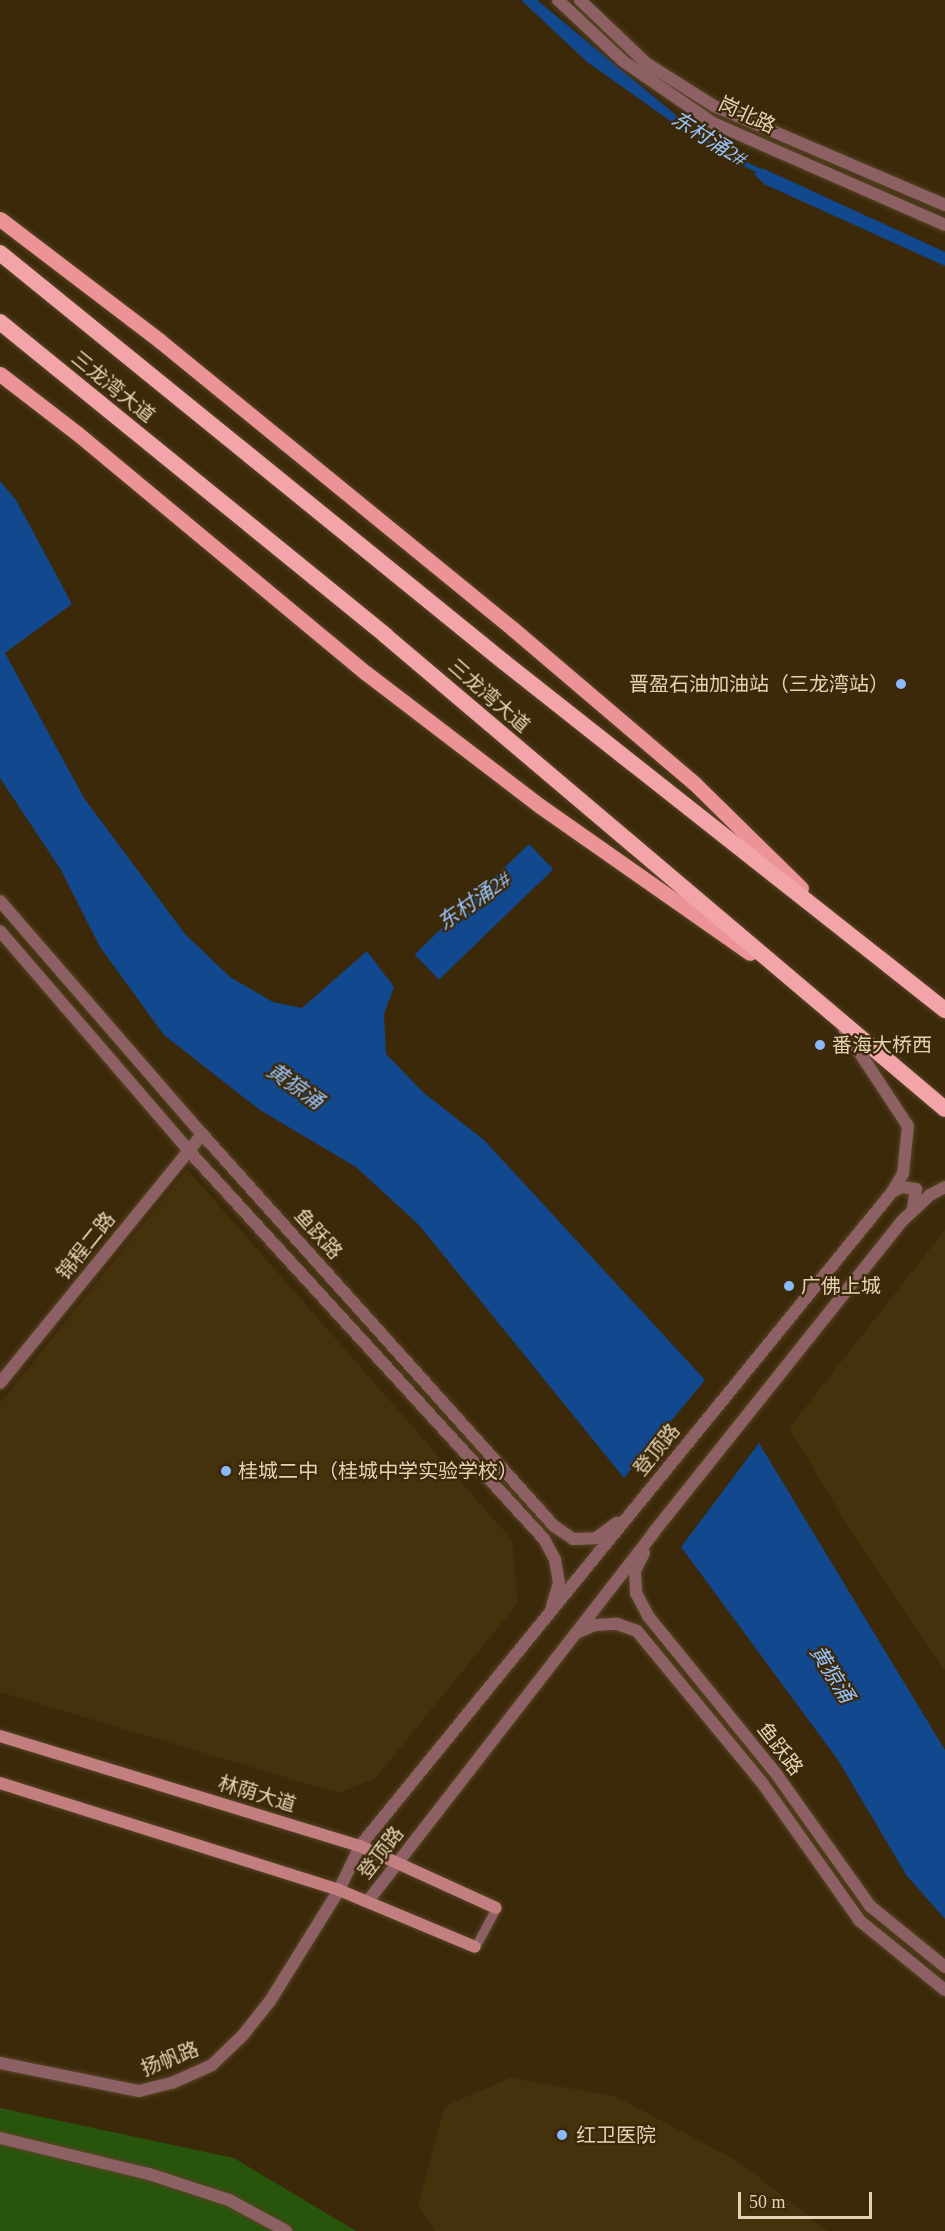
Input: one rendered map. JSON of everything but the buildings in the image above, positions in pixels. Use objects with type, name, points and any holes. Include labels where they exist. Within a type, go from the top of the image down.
[{"type":"highway","name":"三龙湾大道","points":[[0,253],[504,662],[824,912],[945,1010]]},
{"type":"highway","name":"三龙湾大道","points":[[0,322],[386,636],[838,1021],[945,1109]]},
{"type":"main road","points":[[0,219],[160,341],[513,629],[694,783],[824,912]]},
{"type":"main road","points":[[0,374],[78,434],[385,687],[540,806],[800,987]]},
{"type":"main road","name":"林荫大道","points":[[0,1736],[360,1846],[496,1908]]},
{"type":"main road","points":[[0,1783],[339,1890],[475,1947]]},
{"type":"street","name":"岗北路","points":[[558,0],[623,61],[713,123],[945,225]]},
{"type":"street","name":"岗北路","points":[[580,0],[646,63],[714,106],[945,205]]},
{"type":"street","name":"鱼跃路","points":[[0,901],[202,1134],[554,1526],[573,1539],[596,1538],[628,1516]]},
{"type":"street","name":"鱼跃路","points":[[0,931],[189,1151],[544,1539],[555,1560],[559,1583],[551,1612]]},
{"type":"street","points":[[928,996],[945,1002]]},
{"type":"street","name":"登顶路","points":[[339,1890],[360,1846],[892,1192],[903,1174],[908,1126],[838,1021]]},
{"type":"street","name":"锦程二路","points":[[0,1383],[202,1134]]},
{"type":"street","points":[[892,1192],[902,1187],[916,1190],[913,1208]]},
{"type":"street","name":"登顶路","points":[[368,1901],[653,1533],[913,1208],[945,1187]]},
{"type":"street","name":"鱼跃路","points":[[653,1533],[635,1570],[636,1593],[648,1616],[777,1775],[870,1906],[945,1966]]},
{"type":"street","name":"鱼跃路","points":[[575,1633],[595,1625],[617,1624],[638,1631],[763,1784],[860,1921],[945,1990]]},
{"type":"street","name":"扬帆路","points":[[0,2063],[140,2091],[172,2083],[212,2065],[243,2035],[270,2001],[339,1890]]},
{"type":"street","points":[[0,2138],[149,2174],[229,2200],[286,2231]]},
{"type":"lane","points":[[475,1947],[496,1908]]},
{"type":"shaded area","name":"桂城二中（桂城中学实验学校）","points":[[187,1169],[512,1540],[518,1603],[375,1779],[338,1793],[0,1692],[0,1403]]},
{"type":"shaded area","points":[[945,1230],[945,1670],[850,1530],[789,1428]]},
{"type":"shaded area","name":"红卫医院","points":[[510,2078],[615,2096],[741,2163],[827,2231],[434,2231],[418,2205],[445,2106]]},
{"type":"green space","points":[[0,2108],[234,2158],[356,2231],[0,2231]]},
{"type":"water","points":[[521,0],[537,0],[676,115],[672,122],[587,62]]},
{"type":"water","points":[[762,168],[945,252],[945,266],[764,184],[754,174]]},
{"type":"water","name":"黄猄涌","points":[[0,481],[16,500],[72,604],[5,653],[84,798],[185,934],[230,977],[273,1002],[302,1008],[367,951],[394,987],[384,1014],[386,1054],[424,1093],[484,1140],[705,1380],[624,1478],[419,1225],[356,1167],[260,1110],[164,1035],[100,947],[61,870],[0,778]]},
{"type":"water","points":[[529,844],[553,869],[439,980],[415,954]]},
{"type":"water","name":"黄猄涌","points":[[759,1443],[945,1750],[945,1919],[907,1876],[838,1760],[681,1547]]},
{"type":"waterway","name":"东村涌2#","points":[[670,115],[725,154],[764,173]]},
{"type":"place","name":"晋盈石油加油站（三龙湾站）","points":[[901,684]]},
{"type":"place","name":"番海大桥西","points":[[820,1045]]},
{"type":"place","name":"广佛上城","points":[[789,1286]]},
{"type":"place","name":"桂城二中（桂城中学实验学校）","points":[[226,1471]]},
{"type":"place","name":"红卫医院","points":[[562,2135]]}]
